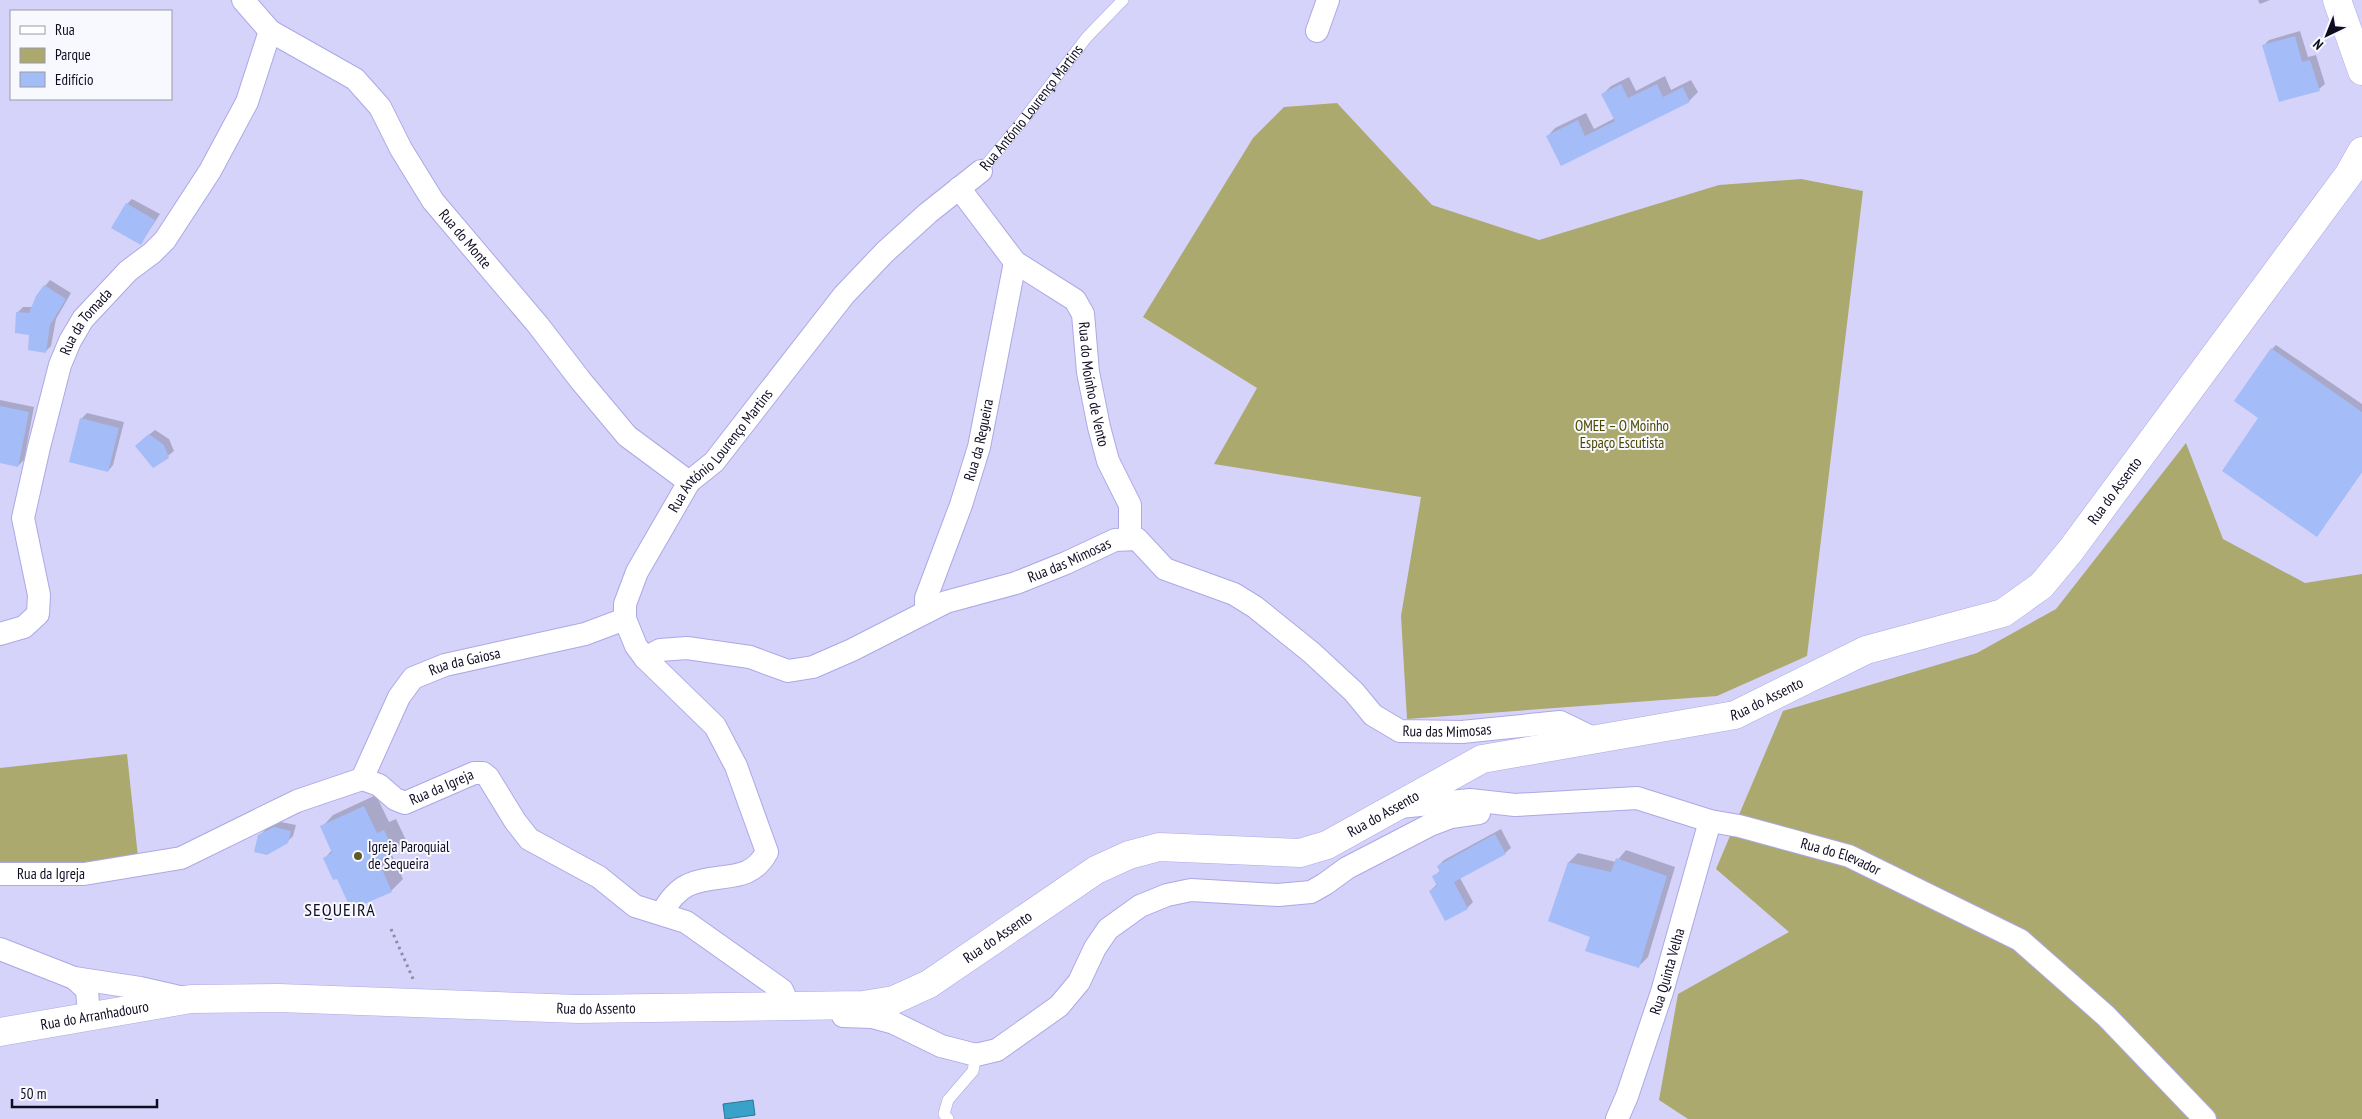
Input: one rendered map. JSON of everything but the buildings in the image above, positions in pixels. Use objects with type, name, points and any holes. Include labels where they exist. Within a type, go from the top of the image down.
[{"type":"street","name":"Rua do Monte","points":[[243,0],[270,31],[355,79],[380,107],[401,149],[433,201],[538,326],[580,381],[627,436],[689,482]]},
{"type":"street","points":[[1317,31],[1328,0]]},
{"type":"street","points":[[2338,0],[2362,71]]},
{"type":"street","name":"Rua da Tomada","points":[[0,634],[24,627],[38,614],[39,595],[24,518],[41,438],[60,365],[70,340],[83,319],[128,271],[152,253],[165,240],[190,202],[210,171],[247,102],[270,31]]},
{"type":"street","name":"Rua do Assento","points":[[191,999],[278,998],[578,1009],[863,1005],[894,1000],[929,984],[1096,870],[1129,855],[1159,847],[1300,853],[1327,844],[1482,759],[1735,715],[1866,650],[2003,613],[2041,586],[2077,542],[2343,182],[2362,151]]},
{"type":"street","name":"Rua António Lourenço Martins","points":[[662,913],[671,898],[687,885],[705,879],[748,874],[762,862],[767,852],[736,766],[715,726],[645,658],[636,646],[625,619],[625,604],[636,572],[689,482],[714,462],[844,295],[886,252],[958,188],[982,171]]},
{"type":"street","name":"Rua do Moínho de Vento","points":[[958,188],[1015,262],[1076,300],[1083,314],[1088,372],[1099,427],[1108,461],[1130,505],[1130,540]]},
{"type":"street","name":"Rua da Regueira","points":[[926,612],[926,598],[962,506],[979,447],[1015,262]]},
{"type":"street","name":"Rua das Mimosas","points":[[645,658],[660,650],[687,648],[750,657],[788,671],[813,667],[852,650],[946,602],[1016,583],[1066,563],[1115,540],[1137,539],[1165,569],[1234,594],[1255,607],[1312,653],[1354,692],[1373,715],[1400,731],[1462,732],[1560,722],[1595,739]]},
{"type":"street","name":"Rua da Gaiosa","points":[[362,778],[399,697],[413,678],[445,665],[585,634],[625,619]]},
{"type":"street","name":"Rua da Igreja","points":[[0,874],[84,874],[181,858],[297,801],[362,778],[380,786],[395,800],[405,803],[474,773],[483,773],[488,777],[529,840],[599,876],[635,906],[686,922],[782,990],[794,1006]]},
{"type":"street","name":"Rua do Elevador","points":[[1394,807],[1470,800],[1515,805],[1637,798],[1710,821],[1739,826],[1849,856],[2020,940],[2106,1016],[2205,1119]]},
{"type":"street","points":[[794,1006],[815,1015],[872,1017],[894,1023],[942,1046],[976,1055],[997,1050],[1060,1006],[1079,982],[1095,948],[1108,929],[1140,906],[1167,895],[1191,890],[1278,895],[1311,892],[1326,884],[1347,868],[1430,826],[1451,817],[1488,812],[1500,803]]},
{"type":"street","name":"Rua Quinta Velha","points":[[1617,1119],[1627,1096],[1662,992],[1710,821]]},
{"type":"street","points":[[0,949],[74,978],[140,988],[191,999]]},
{"type":"street","points":[[74,978],[87,990],[89,1016]]},
{"type":"street","name":"Rua do Arranhadouro","points":[[0,1032],[191,999]]},
{"type":"lane","name":"Rua António Lourenço Martins","points":[[982,171],[1087,37],[1123,0]]},
{"type":"lane","points":[[948,1119],[944,1114],[948,1100],[973,1071],[976,1055]]},
{"type":"path","points":[[391,929],[425,1004]]},
{"type":"green space","name":"OMEE – O Moinho Espaço Escutista","points":[[1337,103],[1432,205],[1539,240],[1719,185],[1801,179],[1863,191],[1807,656],[1717,696],[1407,719],[1401,616],[1421,497],[1214,464],[1257,388],[1143,317],[1253,138],[1284,107]]},
{"type":"green space","points":[[2186,443],[2223,539],[2305,583],[2362,574],[2362,1119],[1688,1119],[1659,1100],[1678,994],[1789,932],[1716,869],[1783,711],[1977,653],[2056,609]]},
{"type":"green space","points":[[127,754],[138,857],[0,870],[0,768]]},
{"type":"water","points":[[753,1100],[755,1115],[725,1119],[723,1104]]},
{"type":"place","name":"Igreja Paroquial de Sequeira","points":[[358,856]]},
{"type":"district","name":"SEQUEIRA","points":[[340,910]]}]
